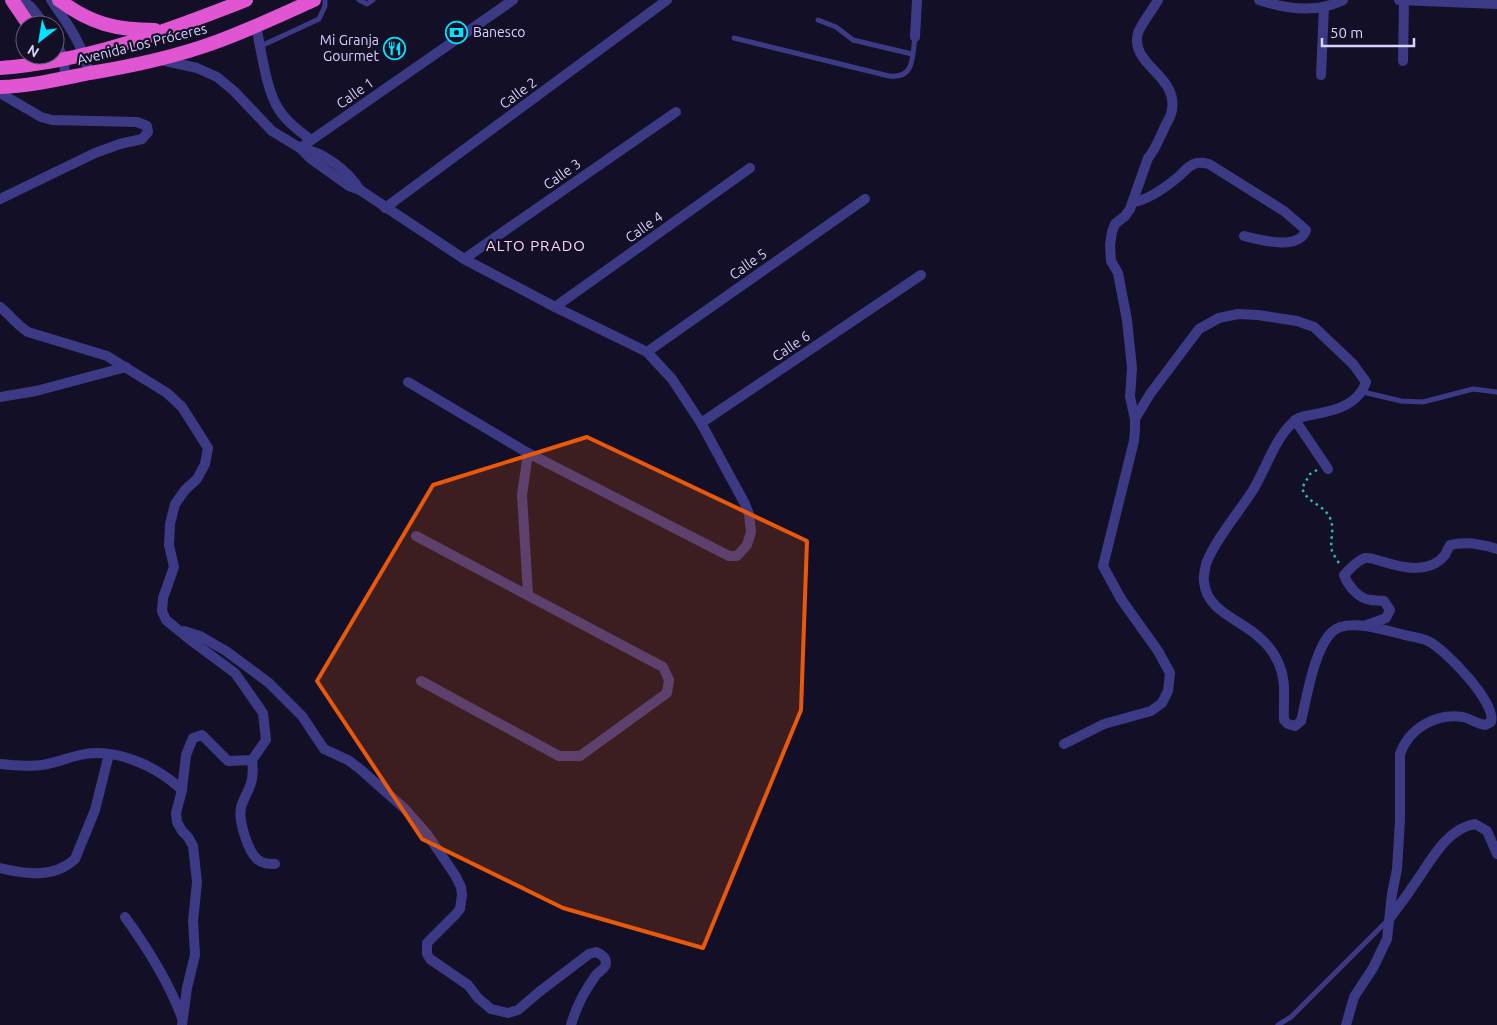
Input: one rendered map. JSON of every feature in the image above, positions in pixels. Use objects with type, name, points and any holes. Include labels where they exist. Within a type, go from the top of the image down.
[{"type":"highway","points":[[12,0],[22,15]]},
{"type":"highway","points":[[59,0],[86,18],[104,25],[129,30],[170,30]]},
{"type":"highway","name":"Avenida Los Próceres","points":[[65,59],[170,30],[246,0]]},
{"type":"highway","name":"Avenida Los Próceres","points":[[0,87],[24,86],[65,79],[157,60],[216,42],[314,0]]},
{"type":"highway","name":"Avenida Los Próceres","points":[[5,68],[25,65]]},
{"type":"street","points":[[22,0],[37,15]]},
{"type":"street","points":[[51,0],[69,26],[84,55],[89,74]]},
{"type":"street","name":"Calle 1","points":[[300,148],[513,0]]},
{"type":"street","name":"Calle 2","points":[[385,208],[667,0]]},
{"type":"street","points":[[915,37],[917,0]]},
{"type":"street","points":[[1064,744],[1104,724],[1151,711],[1162,703],[1168,690],[1170,673],[1158,651],[1121,599],[1103,566],[1134,441],[1135,419],[1130,397],[1132,368],[1127,320],[1118,273],[1111,261],[1110,245],[1115,224],[1128,213],[1148,158],[1153,152],[1172,110],[1171,94],[1168,87],[1159,74],[1142,57],[1138,47],[1138,33],[1158,0]]},
{"type":"street","points":[[1259,0],[1280,6],[1317,9],[1342,0]]},
{"type":"street","points":[[1404,61],[1402,0],[1497,4]]},
{"type":"street","points":[[1321,75],[1324,8]]},
{"type":"street","points":[[256,26],[272,95],[278,109],[311,140]]},
{"type":"street","points":[[157,60],[185,64],[217,78],[234,91],[272,131],[300,148],[310,159],[349,186],[360,190],[464,259],[555,307],[647,352],[672,379],[701,423],[745,504],[751,524],[747,545],[737,556],[729,556],[722,553],[528,453],[408,382]]},
{"type":"street","points":[[64,65],[65,79]]},
{"type":"street","points":[[0,93],[41,117],[52,120],[137,122],[146,126],[148,132],[142,139],[95,153],[0,199]]},
{"type":"street","name":"Calle 3","points":[[464,259],[676,112]]},
{"type":"street","points":[[1133,202],[1139,201],[1164,188],[1196,163],[1203,163],[1209,164],[1284,211],[1306,230],[1300,238],[1290,242],[1274,242],[1244,236]]},
{"type":"street","name":"Calle 4","points":[[555,307],[750,168]]},
{"type":"street","name":"Calle 5","points":[[647,352],[865,199]]},
{"type":"street","name":"Calle 6","points":[[701,423],[921,275]]},
{"type":"street","points":[[0,307],[17,325],[28,332],[107,356],[167,393],[182,407],[208,448],[204,464],[197,479],[185,490],[175,504],[170,524],[169,545],[174,567],[163,598],[162,611],[166,620],[235,673],[263,713],[266,740],[252,760],[254,774],[240,808],[248,844],[257,859],[267,864],[275,864]]},
{"type":"street","points":[[1135,419],[1150,394],[1199,329],[1209,322],[1238,314],[1266,316],[1314,326],[1353,364],[1366,382],[1363,392],[1332,411],[1302,416],[1295,420],[1281,437],[1254,488],[1206,564],[1203,581],[1207,596],[1220,610],[1261,638],[1270,650],[1278,663],[1284,681],[1284,720],[1288,724],[1295,726],[1301,721],[1317,657],[1325,639],[1333,630],[1350,626],[1364,626],[1428,641],[1453,660],[1473,683],[1491,711],[1493,724],[1485,725],[1464,718],[1448,716],[1437,718],[1412,734],[1402,747],[1400,754],[1400,820],[1397,869],[1387,938],[1373,968],[1354,997],[1346,1025]]},
{"type":"street","points":[[0,397],[36,391],[126,367]]},
{"type":"street","points":[[1295,420],[1325,464]]},
{"type":"street","points":[[528,453],[522,495],[528,594]]},
{"type":"street","points":[[416,536],[662,667],[669,680],[667,693],[580,756],[559,756],[421,681]]},
{"type":"street","points":[[1364,626],[1386,618],[1390,610],[1384,601],[1368,599],[1357,593],[1346,580],[1344,575],[1355,564],[1366,558],[1402,567],[1421,568],[1435,563],[1450,545],[1461,543],[1482,544],[1497,549]]},
{"type":"street","points":[[178,630],[200,636],[219,647],[269,683],[302,716],[324,749],[348,760],[360,769],[405,809],[427,834],[455,875],[461,887],[462,895],[460,909],[428,943],[427,954],[430,960],[468,985],[491,1009],[508,1014],[518,1010],[589,954],[596,952],[602,955],[606,961],[605,966],[597,974],[579,1002],[571,1025]]},
{"type":"street","points":[[182,1022],[187,988],[195,955],[193,921],[197,882],[192,846],[188,837],[182,831],[176,817],[182,790],[186,755],[193,738],[202,735],[228,761],[252,760]]},
{"type":"street","points":[[0,764],[43,765],[81,754],[109,754],[151,768],[182,790]]},
{"type":"street","points":[[0,868],[34,874],[56,871],[69,865],[75,859],[95,810],[109,754]]},
{"type":"street","points":[[1389,920],[1439,848],[1464,826],[1475,824],[1487,831],[1497,854]]},
{"type":"street","points":[[125,917],[175,998],[182,1022]]},
{"type":"lane","points":[[261,46],[319,19],[325,6],[324,0]]},
{"type":"lane","points":[[359,0],[367,4],[373,0]]},
{"type":"lane","points":[[818,20],[836,27],[853,40],[912,54]]},
{"type":"lane","points":[[734,38],[898,77],[908,71],[915,37]]},
{"type":"lane","points":[[1363,392],[1401,402],[1422,402],[1473,389],[1497,392]]},
{"type":"lane","points":[[1278,1025],[1291,1017],[1389,920]]},
{"type":"path","points":[[1325,464],[1316,472],[1310,474],[1302,488],[1306,497],[1322,508],[1330,518],[1332,551],[1344,575]]},
{"type":"highlighted area","points":[[587,437],[807,541],[801,710],[703,948],[563,908],[422,839],[317,681],[433,485]]},
{"type":"place","name":"Banesco","points":[[457,32]]},
{"type":"place","name":"Mi Granja Gourmet","points":[[395,48]]},
{"type":"district","name":"ALTO PRADO","points":[[536,245]]}]
